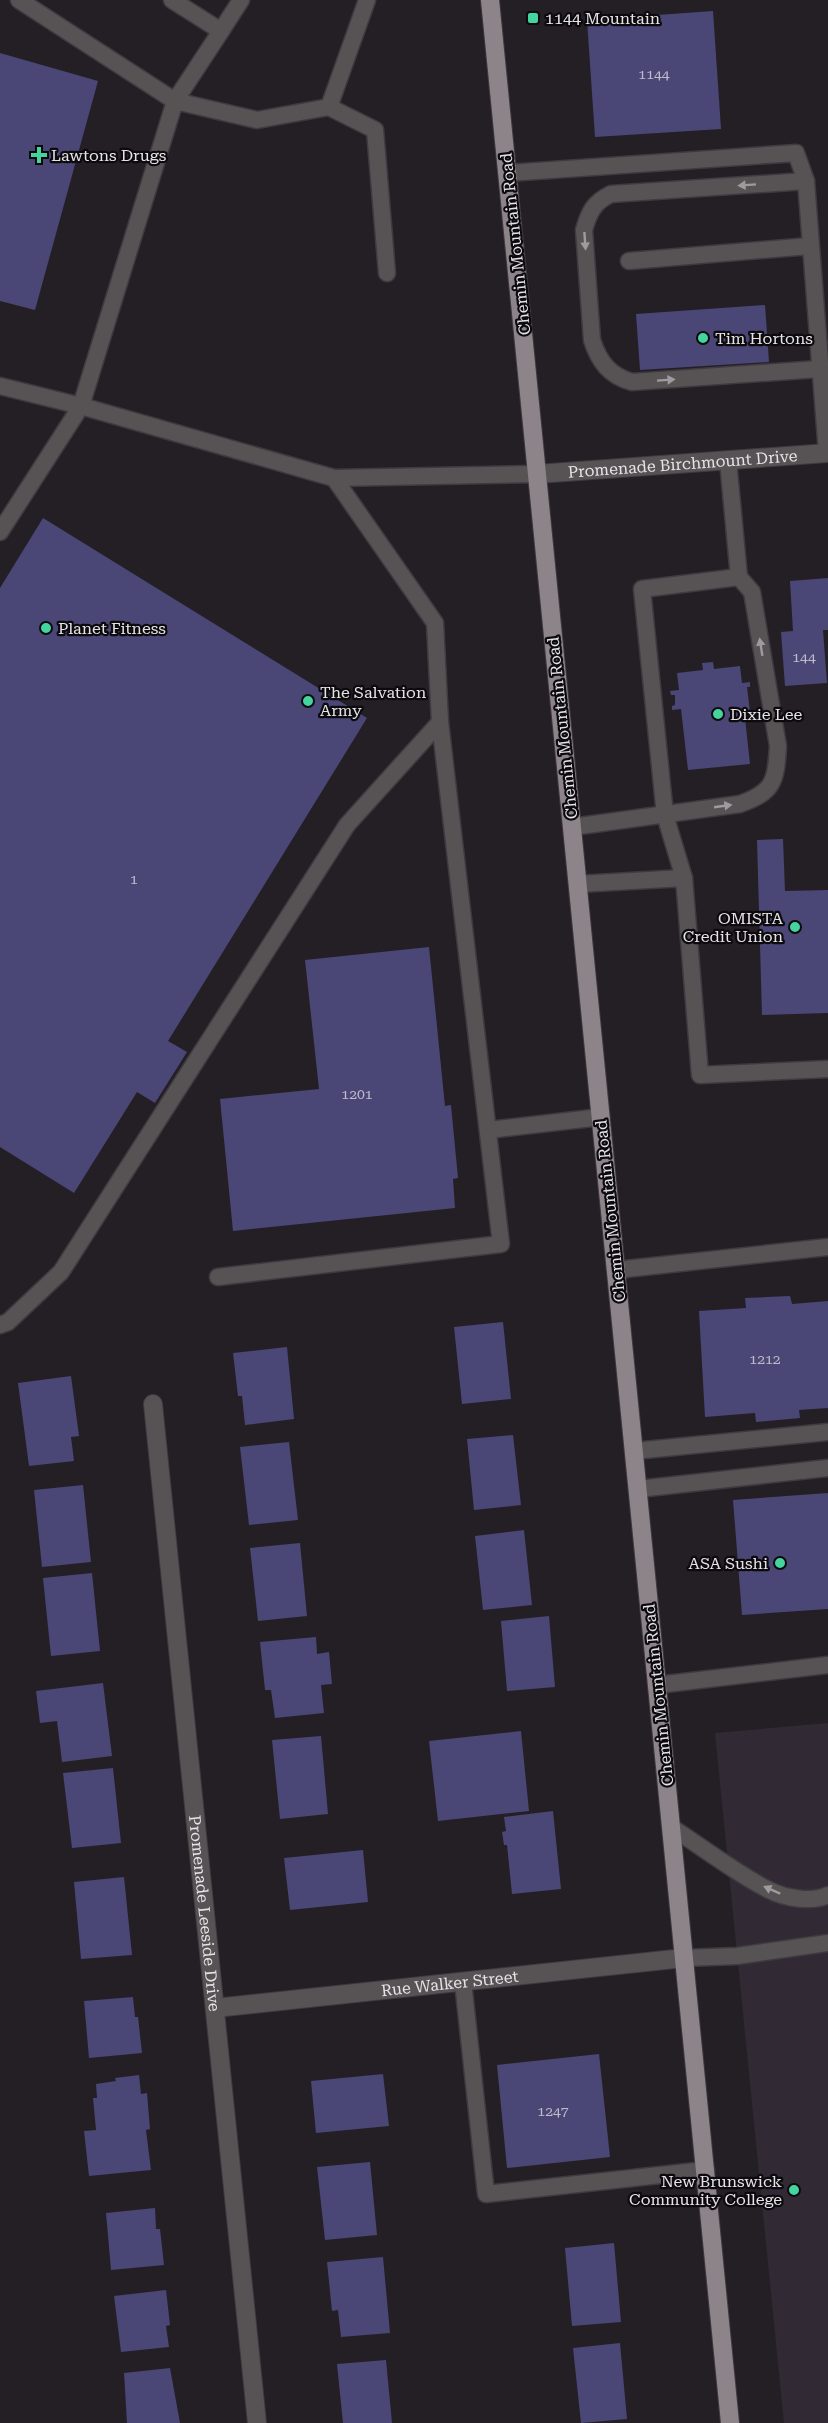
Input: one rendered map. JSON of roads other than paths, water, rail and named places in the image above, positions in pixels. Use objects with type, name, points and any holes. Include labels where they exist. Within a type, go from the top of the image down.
[{"type":"main road","name":"Chemin Mountain Road","points":[[490,0],[730,2423]]},
{"type":"street","name":"Promenade Birchmount Drive","points":[[537,474],[828,453]]},
{"type":"street","name":"Promenade Leeside Drive","points":[[153,1404],[257,2423]]},
{"type":"street","name":"Rue Walker Street","points":[[215,2008],[684,1958]]},
{"type":"lane","points":[[19,0],[175,101],[257,120],[329,107],[375,130],[387,273]]},
{"type":"lane","points":[[172,0],[221,30]]},
{"type":"lane","points":[[0,532],[81,406],[175,101],[241,0]]},
{"type":"lane","points":[[329,107],[367,0]]},
{"type":"lane","points":[[507,173],[796,153],[806,181],[819,369],[828,453]]},
{"type":"lane","points":[[806,181],[611,194],[601,199],[588,214],[584,230],[592,340],[597,355],[608,370],[620,379],[632,382],[819,369]]},
{"type":"lane","points":[[629,261],[810,246]]},
{"type":"lane","points":[[0,386],[81,406],[334,478],[537,474]]},
{"type":"lane","points":[[572,827],[740,804],[761,796],[773,783],[777,768],[777,747],[752,592],[739,578],[728,461]]},
{"type":"lane","points":[[218,1277],[501,1244],[440,722],[435,623],[334,478]]},
{"type":"lane","points":[[739,578],[642,589],[665,815],[684,878],[700,1075],[828,1069]]},
{"type":"lane","points":[[0,1325],[8,1322],[61,1272],[347,825],[440,722]]},
{"type":"lane","points":[[578,884],[684,878]]},
{"type":"lane","points":[[488,1130],[601,1117]]},
{"type":"lane","points":[[616,1270],[828,1247]]},
{"type":"lane","points":[[634,1451],[828,1432]]},
{"type":"lane","points":[[638,1489],[828,1468]]},
{"type":"lane","points":[[657,1685],[828,1665]]},
{"type":"lane","points":[[671,1827],[770,1891],[798,1899],[823,1898],[828,1895]]},
{"type":"lane","points":[[684,1958],[737,1956],[828,1943]]},
{"type":"lane","points":[[463,1982],[486,2194],[705,2170]]},
{"type":"place","name":"1144 Mountain","points":[[533,18]]},
{"type":"place","name":"Lawtons Drugs","points":[[39,155]]},
{"type":"place","name":"Tim Hortons","points":[[703,338]]},
{"type":"place","name":"Planet Fitness","points":[[46,628]]},
{"type":"place","name":"The Salvation Army","points":[[308,701]]},
{"type":"place","name":"Dixie Lee","points":[[718,714]]},
{"type":"place","name":"OMISTA Credit Union","points":[[795,927]]},
{"type":"place","name":"ASA Sushi","points":[[780,1563]]},
{"type":"place","name":"New Brunswick Community College","points":[[794,2190]]}]
